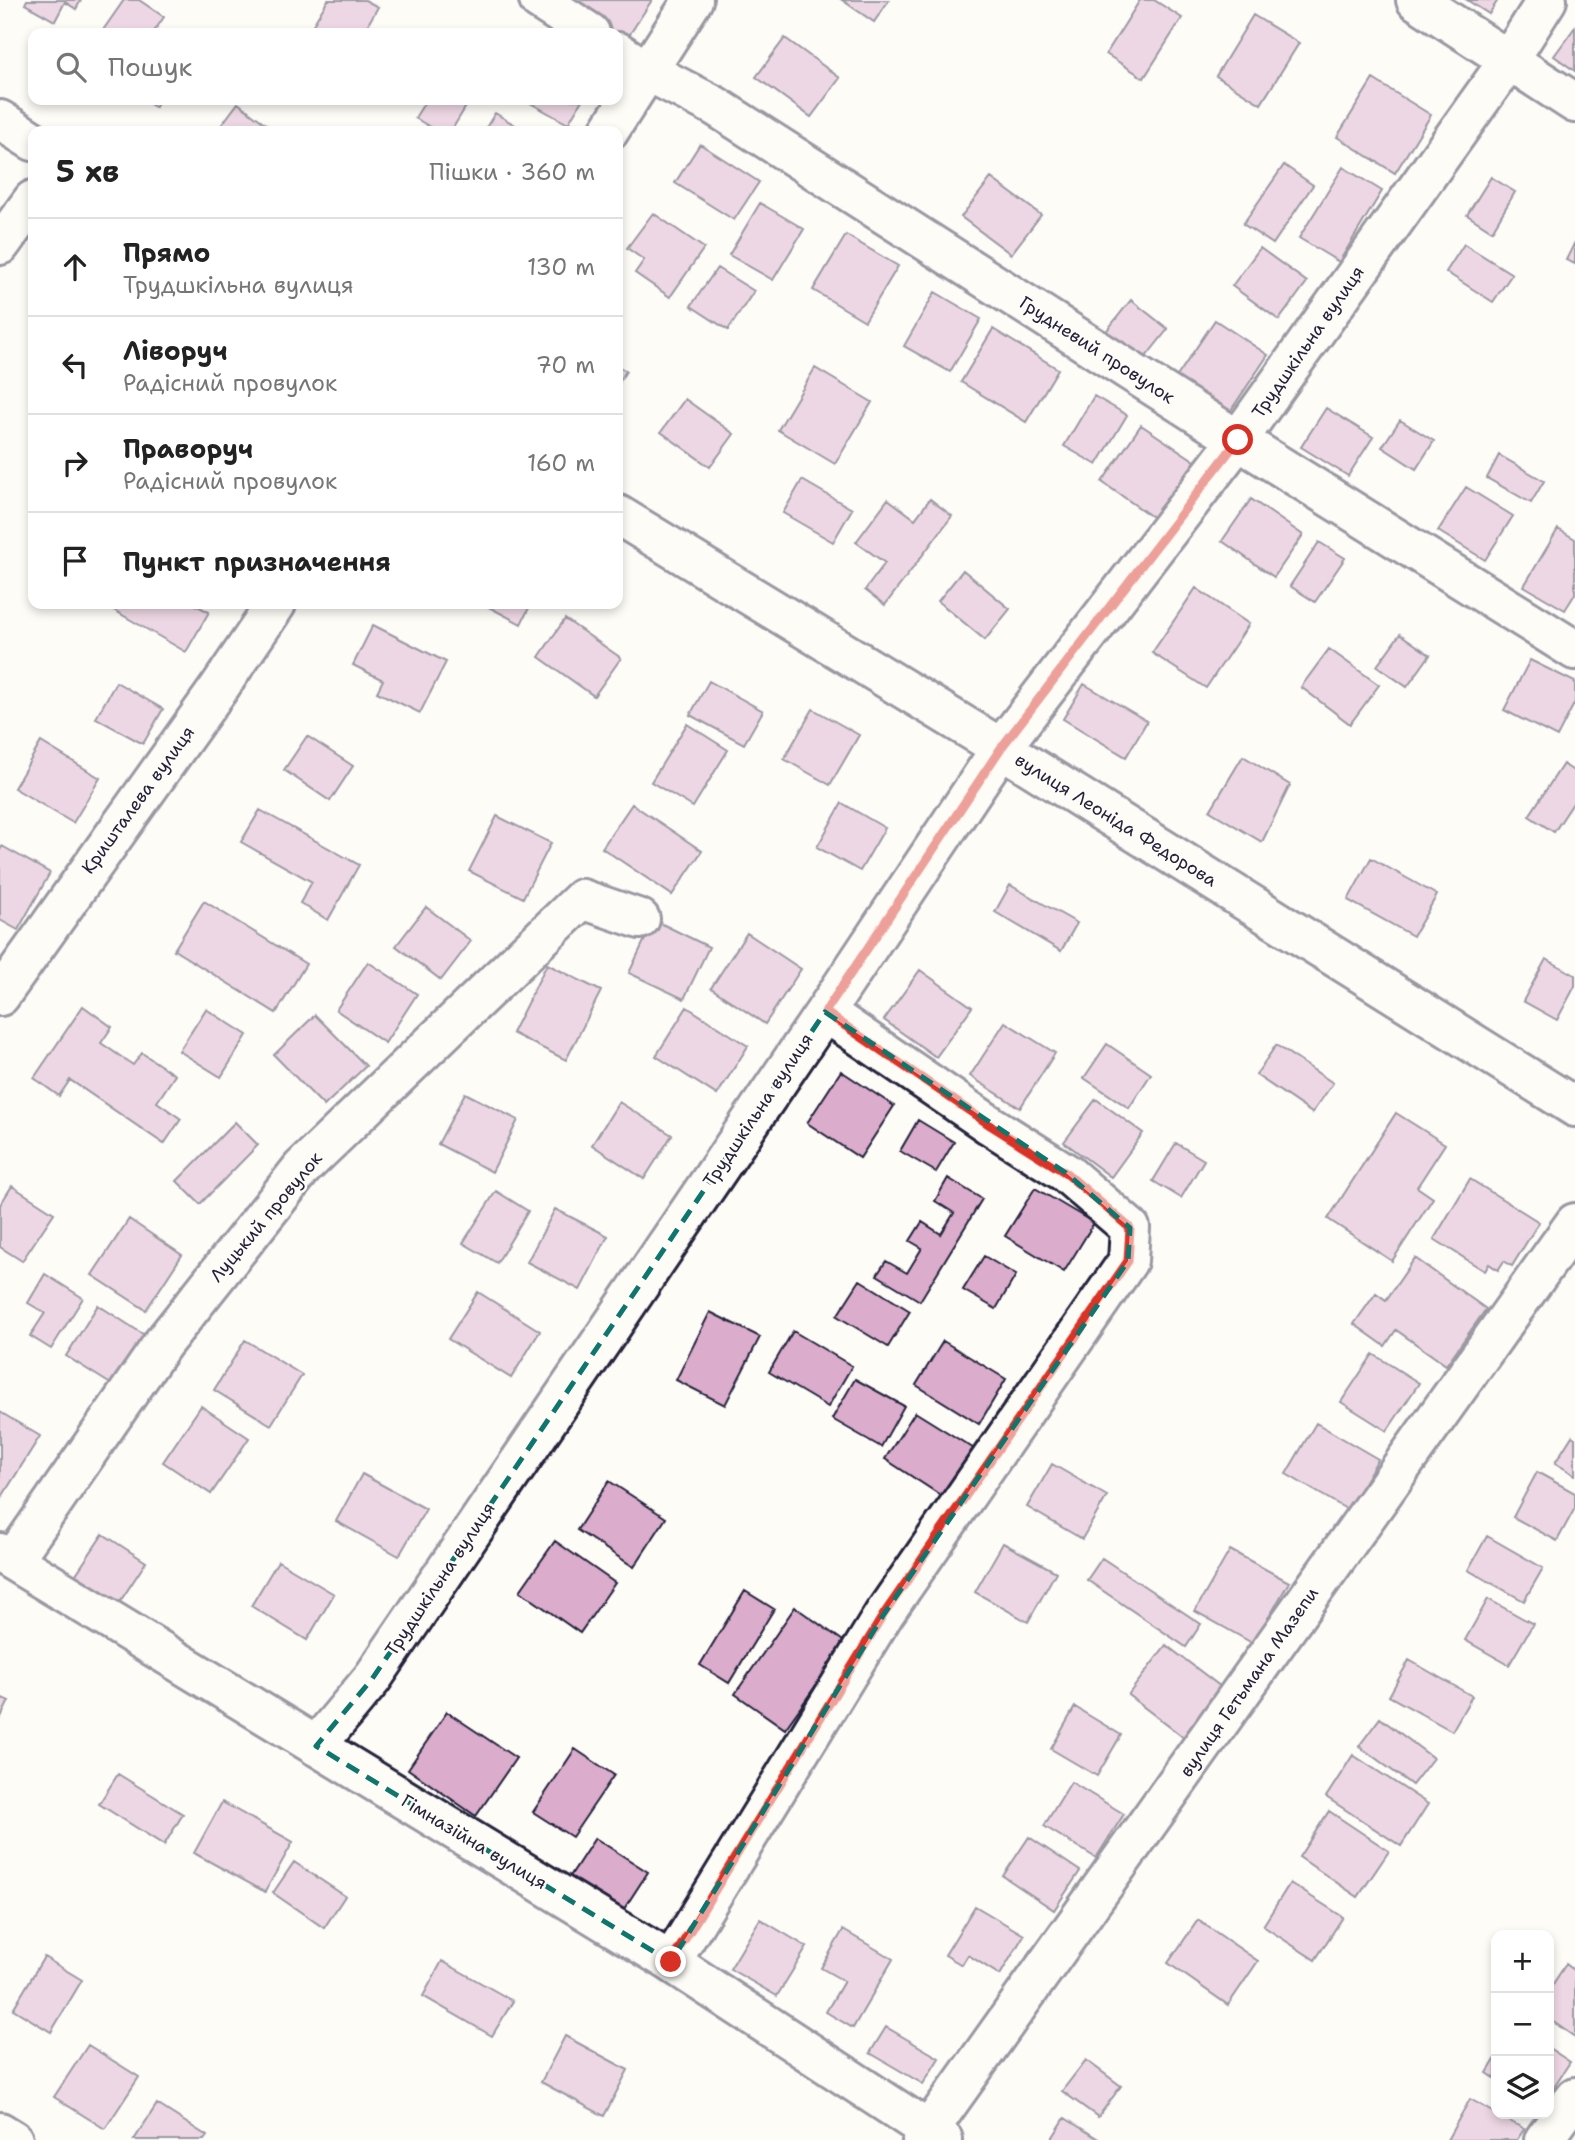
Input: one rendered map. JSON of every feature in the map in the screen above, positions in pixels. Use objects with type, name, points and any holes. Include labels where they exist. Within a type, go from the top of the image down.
[{"type":"street","points":[[540,0],[582,28]]},
{"type":"street","points":[[623,91],[633,61],[693,0]]},
{"type":"street","points":[[1416,0],[1575,103]]},
{"type":"street","name":"Трудшкільна вулиця","points":[[316,1746],[372,1679],[1001,748],[1238,440],[1509,60],[1547,0]]},
{"type":"street","name":"Грудневий провулок","points":[[633,61],[715,106],[1238,440],[1575,650]]},
{"type":"street","points":[[612,126],[619,105]]},
{"type":"street","points":[[0,120],[28,138]]},
{"type":"street","points":[[0,245],[28,207]]},
{"type":"street","name":"вулиця Леоніда Федорова","points":[[623,518],[1001,748],[1575,1107]]},
{"type":"street","name":"Кришталева вулиця","points":[[0,996],[273,609]]},
{"type":"street","name":"Луцький провулок","points":[[6,1556],[163,1343],[302,1168],[582,899],[640,919]]},
{"type":"street","points":[[671,1962],[884,1614],[1128,1261],[1130,1228],[1066,1173],[990,1125],[825,1012]]},
{"type":"street","name":"вулиця Гетьмана Мазепи","points":[[932,2137],[1575,1223]]},
{"type":"street","name":"Гімназійна вулиця","points":[[6,1556],[671,1962],[932,2137]]},
{"type":"street","points":[[1544,2140],[1575,2097]]},
{"type":"street","points":[[0,2132],[13,2140]]},
{"type":"highlighted area","points":[[825,1012],[1066,1173],[1130,1228],[1128,1261],[884,1614],[671,1962],[316,1746],[372,1679]]},
{"type":"building","points":[[27,0],[81,0],[76,9],[65,2],[55,21],[25,4]]},
{"type":"building","points":[[124,0],[139,0],[164,17],[156,28],[104,28]]},
{"type":"building","points":[[328,0],[365,0],[378,7],[366,28],[311,28]]},
{"type":"building","points":[[562,0],[652,0],[626,40],[623,37],[623,28],[607,28]]},
{"type":"building","points":[[842,0],[889,0],[874,22]]},
{"type":"building","points":[[1140,0],[1154,0],[1182,18],[1144,78],[1106,54]]},
{"type":"building","points":[[1467,0],[1498,0],[1489,14]]},
{"type":"building","points":[[1253,15],[1299,43],[1261,104],[1216,76]]},
{"type":"building","points":[[1575,27],[1575,71],[1554,56]]},
{"type":"building","points":[[785,38],[840,78],[811,117],[756,77]]},
{"type":"building","points":[[1373,79],[1431,115],[1395,173],[1337,137]]},
{"type":"building","points":[[236,105],[241,105],[268,126],[221,126]]},
{"type":"building","points":[[423,105],[467,105],[454,126],[429,126],[415,118]]},
{"type":"building","points":[[534,105],[579,105],[568,124]]},
{"type":"building","points":[[495,113],[517,126],[487,126]]},
{"type":"building","points":[[700,144],[759,182],[734,220],[675,183]]},
{"type":"building","points":[[1284,165],[1313,185],[1273,244],[1243,224]]},
{"type":"building","points":[[1343,167],[1382,191],[1339,262],[1299,238]]},
{"type":"building","points":[[1491,177],[1515,192],[1492,231],[1467,215]]},
{"type":"building","points":[[991,178],[1041,215],[1011,254],[961,217]]},
{"type":"building","points":[[760,203],[804,229],[773,280],[729,255]]},
{"type":"building","points":[[653,213],[704,248],[670,297],[635,273],[644,260],[627,248]]},
{"type":"building","points":[[846,235],[898,266],[865,321],[813,290]]},
{"type":"building","points":[[1575,242],[1575,264],[1566,260]]},
{"type":"building","points":[[1464,244],[1512,274],[1493,302],[1446,272]]},
{"type":"building","points":[[1260,248],[1307,282],[1279,320],[1232,286]]},
{"type":"building","points":[[717,268],[754,291],[728,330],[691,306]]},
{"type":"building","points":[[935,292],[981,319],[950,372],[904,346]]},
{"type":"building","points":[[1131,300],[1168,329],[1141,363],[1104,334]]},
{"type":"building","points":[[1215,320],[1268,355],[1229,413],[1176,378]]},
{"type":"building","points":[[993,329],[1058,369],[1026,422],[961,382]]},
{"type":"building","points":[[815,368],[872,402],[835,464],[778,430]]},
{"type":"building","points":[[1094,396],[1127,415],[1097,465],[1064,446]]},
{"type":"building","points":[[685,399],[734,434],[710,467],[661,432]]},
{"type":"building","points":[[1326,408],[1373,437],[1348,476],[1301,447]]},
{"type":"building","points":[[1400,420],[1434,441],[1416,469],[1382,447]]},
{"type":"building","points":[[1141,425],[1201,465],[1161,523],[1102,482]]},
{"type":"building","points":[[1499,455],[1544,481],[1531,503],[1487,478]]},
{"type":"building","points":[[802,480],[852,509],[833,542],[783,513]]},
{"type":"building","points":[[1466,487],[1513,516],[1485,560],[1438,531]]},
{"type":"building","points":[[888,499],[915,519],[930,499],[952,516],[885,605],[865,590],[885,563],[856,542]]},
{"type":"building","points":[[1251,499],[1303,535],[1274,577],[1222,541]]},
{"type":"building","points":[[1558,529],[1575,539],[1575,594],[1565,610],[1524,586]]},
{"type":"building","points":[[1319,542],[1345,558],[1315,602],[1290,586]]},
{"type":"building","points":[[963,570],[1010,609],[985,640],[938,601]]},
{"type":"building","points":[[1196,588],[1249,624],[1206,688],[1152,653]]},
{"type":"building","points":[[112,609],[203,609],[209,612],[186,652]]},
{"type":"building","points":[[492,609],[528,609],[521,624]]},
{"type":"building","points":[[565,619],[621,658],[594,696],[539,657]]},
{"type":"building","points":[[373,625],[446,662],[420,713],[377,692],[383,680],[353,665]]},
{"type":"building","points":[[1400,634],[1430,655],[1407,687],[1377,666]]},
{"type":"building","points":[[1329,649],[1379,685],[1350,724],[1301,687]]},
{"type":"building","points":[[1530,660],[1575,682],[1575,702],[1557,737],[1504,710]]},
{"type":"building","points":[[709,681],[763,711],[744,744],[690,715]]},
{"type":"building","points":[[116,682],[163,709],[143,744],[96,718]]},
{"type":"building","points":[[1084,684],[1147,721],[1126,757],[1063,719]]},
{"type":"building","points":[[813,709],[859,735],[830,785],[784,759]]},
{"type":"building","points":[[687,724],[728,750],[693,807],[651,782]]},
{"type":"building","points":[[307,736],[353,766],[330,801],[284,770]]},
{"type":"building","points":[[41,742],[100,778],[73,823],[14,788]]},
{"type":"building","points":[[1243,756],[1290,785],[1262,842],[1210,811]]},
{"type":"building","points":[[1563,764],[1575,772],[1575,800],[1554,832],[1529,816]]},
{"type":"building","points":[[842,803],[885,828],[860,871],[817,847]]},
{"type":"building","points":[[632,804],[702,851],[672,895],[602,848]]},
{"type":"building","points":[[260,810],[359,865],[328,920],[300,903],[312,882],[241,842]]},
{"type":"building","points":[[497,816],[551,843],[523,898],[469,871]]},
{"type":"building","points":[[2,846],[50,873],[18,930],[0,920]]},
{"type":"building","points":[[1371,858],[1437,895],[1413,936],[1348,900]]},
{"type":"building","points":[[1010,885],[1077,923],[1061,951],[995,912]]},
{"type":"building","points":[[204,901],[306,964],[276,1013],[174,950]]},
{"type":"building","points":[[426,907],[471,941],[441,980],[396,946]]},
{"type":"building","points":[[654,920],[709,947],[684,999],[629,973]]},
{"type":"building","points":[[747,933],[801,969],[765,1024],[711,988]]},
{"type":"building","points":[[1546,959],[1575,975],[1575,986],[1557,1020],[1523,1001]]},
{"type":"building","points":[[368,962],[417,994],[385,1043],[336,1010]]},
{"type":"building","points":[[547,964],[601,991],[566,1060],[512,1033]]},
{"type":"building","points":[[920,970],[972,1007],[936,1057],[884,1020]]},
{"type":"building","points":[[83,1006],[112,1027],[101,1043],[133,1065],[142,1053],[175,1075],[157,1102],[181,1119],[164,1144],[70,1080],[59,1096],[34,1078]]},
{"type":"building","points":[[687,1007],[748,1046],[717,1095],[656,1056]]},
{"type":"building","points":[[206,1009],[247,1035],[221,1077],[179,1051]]},
{"type":"building","points":[[315,1015],[366,1066],[324,1106],[274,1055]]},
{"type":"building","points":[[1005,1022],[1055,1053],[1020,1108],[970,1076]]},
{"type":"building","points":[[1107,1044],[1151,1074],[1129,1108],[1084,1078]]},
{"type":"building","points":[[1276,1045],[1333,1083],[1312,1113],[1256,1075]]},
{"type":"building","points":[[841,1071],[894,1106],[860,1158],[807,1123]]},
{"type":"building","points":[[465,1093],[518,1120],[492,1172],[438,1144]]},
{"type":"building","points":[[1096,1099],[1143,1133],[1111,1177],[1064,1142]]},
{"type":"building","points":[[619,1102],[672,1135],[644,1179],[592,1145]]},
{"type":"building","points":[[1396,1113],[1445,1144],[1417,1187],[1433,1198],[1392,1261],[1328,1219]]},
{"type":"building","points":[[918,1120],[954,1142],[936,1172],[900,1151]]},
{"type":"building","points":[[235,1122],[258,1145],[200,1204],[177,1181]]},
{"type":"building","points":[[1176,1143],[1204,1160],[1181,1198],[1153,1181]]},
{"type":"building","points":[[948,1178],[982,1199],[920,1301],[877,1275],[886,1261],[907,1273],[922,1248],[910,1241],[922,1222],[941,1234],[954,1213],[935,1201]]},
{"type":"building","points":[[1470,1179],[1539,1222],[1512,1266],[1504,1261],[1498,1270],[1489,1264],[1485,1271],[1434,1239]]},
{"type":"building","points":[[12,1186],[54,1213],[22,1261],[0,1247],[0,1205]]},
{"type":"building","points":[[1035,1188],[1094,1223],[1064,1272],[1005,1236]]},
{"type":"building","points":[[496,1191],[528,1211],[497,1263],[463,1243]]},
{"type":"building","points":[[555,1209],[608,1236],[580,1290],[527,1262]]},
{"type":"building","points":[[129,1219],[182,1255],[146,1310],[92,1275]]},
{"type":"building","points":[[984,1256],[1016,1275],[996,1309],[963,1290]]},
{"type":"building","points":[[1415,1258],[1486,1309],[1446,1365],[1396,1330],[1385,1346],[1354,1324],[1376,1293],[1386,1300]]},
{"type":"building","points":[[45,1274],[83,1298],[51,1349],[30,1336],[45,1313],[28,1303]]},
{"type":"building","points":[[860,1280],[910,1311],[888,1347],[837,1316]]},
{"type":"building","points":[[478,1292],[540,1331],[511,1378],[448,1339]]},
{"type":"building","points":[[98,1305],[149,1338],[117,1388],[66,1356]]},
{"type":"building","points":[[710,1312],[760,1337],[725,1405],[676,1380]]},
{"type":"building","points":[[793,1331],[852,1366],[828,1407],[769,1372]]},
{"type":"building","points":[[245,1340],[302,1375],[271,1425],[214,1390]]},
{"type":"building","points":[[943,1341],[1006,1379],[979,1424],[916,1385]]},
{"type":"building","points":[[1373,1354],[1419,1383],[1387,1431],[1341,1402]]},
{"type":"building","points":[[855,1379],[904,1406],[881,1447],[832,1419]]},
{"type":"building","points":[[201,1406],[249,1438],[211,1494],[163,1462]]},
{"type":"building","points":[[0,1412],[40,1436],[0,1500]]},
{"type":"building","points":[[915,1412],[976,1450],[945,1498],[885,1459]]},
{"type":"building","points":[[1316,1423],[1378,1459],[1348,1510],[1286,1474]]},
{"type":"building","points":[[1572,1436],[1575,1438],[1575,1475],[1555,1463]]},
{"type":"building","points":[[1052,1464],[1107,1496],[1082,1539],[1027,1507]]},
{"type":"building","points":[[1537,1472],[1575,1493],[1575,1508],[1557,1541],[1513,1517]]},
{"type":"building","points":[[362,1474],[426,1509],[399,1556],[336,1521]]},
{"type":"building","points":[[609,1481],[666,1518],[634,1567],[577,1530]]},
{"type":"building","points":[[103,1534],[146,1562],[113,1612],[70,1583]]},
{"type":"building","points":[[1487,1536],[1543,1568],[1524,1601],[1468,1570]]},
{"type":"building","points":[[555,1541],[615,1583],[580,1633],[520,1591]]},
{"type":"building","points":[[1003,1543],[1056,1572],[1028,1622],[975,1592]]},
{"type":"building","points":[[1230,1550],[1289,1582],[1254,1644],[1195,1611]]},
{"type":"building","points":[[1102,1558],[1201,1624],[1186,1647],[1087,1580]]},
{"type":"building","points":[[278,1561],[334,1594],[307,1640],[251,1606]]},
{"type":"building","points":[[745,1591],[774,1609],[729,1683],[700,1665]]},
{"type":"building","points":[[1488,1599],[1533,1624],[1509,1665],[1465,1640]]},
{"type":"building","points":[[795,1607],[846,1643],[785,1729],[735,1694]]},
{"type":"building","points":[[1166,1645],[1221,1687],[1183,1737],[1128,1695]]},
{"type":"building","points":[[1409,1660],[1472,1696],[1452,1731],[1389,1696]]},
{"type":"building","points":[[0,1697],[9,1701],[0,1719]]},
{"type":"building","points":[[1075,1707],[1121,1735],[1097,1776],[1051,1749]]},
{"type":"building","points":[[447,1712],[516,1758],[476,1816],[408,1769]]},
{"type":"building","points":[[1380,1718],[1433,1758],[1412,1785],[1359,1746]]},
{"type":"building","points":[[575,1749],[614,1775],[572,1837],[533,1812]]},
{"type":"building","points":[[1353,1755],[1428,1804],[1401,1846],[1326,1797]]},
{"type":"building","points":[[118,1774],[183,1814],[164,1845],[99,1804]]},
{"type":"building","points":[[1071,1782],[1124,1814],[1096,1858],[1044,1826]]},
{"type":"building","points":[[222,1802],[293,1842],[265,1892],[194,1853]]},
{"type":"building","points":[[1329,1811],[1389,1851],[1358,1897],[1299,1857]]},
{"type":"building","points":[[1029,1837],[1080,1871],[1054,1910],[1003,1876]]},
{"type":"building","points":[[595,1838],[648,1872],[620,1915],[567,1881]]},
{"type":"building","points":[[294,1862],[345,1896],[324,1928],[273,1893]]},
{"type":"building","points":[[1290,1883],[1343,1917],[1315,1960],[1263,1926]]},
{"type":"building","points":[[975,1906],[1024,1935],[1000,1975],[968,1955],[962,1965],[945,1955]]},
{"type":"building","points":[[760,1919],[807,1947],[777,1996],[730,1969]]},
{"type":"building","points":[[1198,1920],[1258,1961],[1228,2005],[1168,1963]]},
{"type":"building","points":[[843,1930],[893,1959],[853,2028],[826,2012],[844,1981],[821,1968]]},
{"type":"building","points":[[44,1957],[82,1980],[51,2032],[13,2009]]},
{"type":"building","points":[[442,1961],[513,2001],[492,2036],[423,1996]]},
{"type":"building","points":[[1566,1964],[1575,1971],[1575,2037],[1554,2022],[1554,1982]]},
{"type":"building","points":[[886,2027],[939,2058],[923,2084],[870,2053]]},
{"type":"building","points":[[565,2036],[628,2070],[604,2116],[541,2082]]},
{"type":"building","points":[[88,2045],[139,2077],[105,2129],[54,2097]]},
{"type":"building","points":[[1554,2051],[1570,2062],[1554,2086]]},
{"type":"building","points":[[1086,2060],[1121,2086],[1098,2117],[1062,2091]]},
{"type":"building","points":[[1470,2099],[1491,2111],[1491,2119],[1506,2119],[1524,2129],[1517,2140],[1447,2140]]},
{"type":"building","points":[[157,2104],[207,2136],[204,2140],[134,2140]]},
{"type":"building","points":[[1065,2118],[1100,2140],[1051,2140]]},
{"type":"route","points":[[671,1962],[884,1614],[1128,1261],[1130,1228],[1066,1173],[990,1125],[825,1012],[1001,748],[1238,440]]}]
